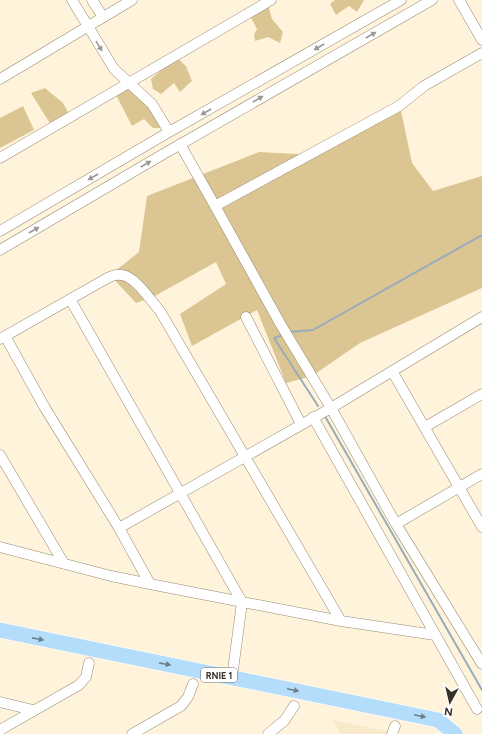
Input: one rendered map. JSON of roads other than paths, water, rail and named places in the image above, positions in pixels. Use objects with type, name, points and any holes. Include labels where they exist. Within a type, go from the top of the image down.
[{"type":"highway","name":"RNIE 1","points":[[0,630],[438,720],[455,734]]},
{"type":"street","points":[[72,0],[114,70],[128,84],[141,92],[152,104],[170,132]]},
{"type":"street","points":[[92,0],[103,17]]},
{"type":"street","points":[[0,79],[132,0]]},
{"type":"street","points":[[0,158],[271,0]]},
{"type":"street","points":[[0,232],[170,132],[401,0]]},
{"type":"street","points":[[0,250],[180,144],[432,0]]},
{"type":"street","points":[[459,0],[482,40]]},
{"type":"street","points":[[215,206],[399,106],[424,86],[482,53]]},
{"type":"street","points":[[180,144],[281,325],[331,408],[396,524],[482,664]]},
{"type":"street","points":[[150,584],[119,528],[3,337],[114,275],[122,275],[131,278],[160,311],[341,621]]},
{"type":"street","points":[[70,299],[242,602],[232,670]]},
{"type":"street","points":[[246,316],[301,424]]},
{"type":"street","points":[[119,528],[312,417],[331,408],[482,317]]},
{"type":"street","points":[[392,371],[482,527]]},
{"type":"street","points":[[424,427],[482,394]]},
{"type":"street","points":[[312,417],[477,708]]},
{"type":"street","points":[[0,455],[63,562]]},
{"type":"street","points":[[396,524],[482,474]]},
{"type":"street","points":[[0,547],[63,562],[110,576],[341,621],[435,635]]},
{"type":"street","points":[[0,730],[79,685],[86,676],[89,663]]},
{"type":"street","points":[[132,734],[181,706],[188,697],[193,684]]},
{"type":"street","points":[[0,702],[33,710]]},
{"type":"street","points":[[268,734],[284,721],[294,706]]},
{"type":"waterway","points":[[289,332],[313,330],[482,235]]},
{"type":"waterway","points":[[283,335],[274,338],[318,406]]},
{"type":"waterway","points":[[326,418],[482,690]]}]
